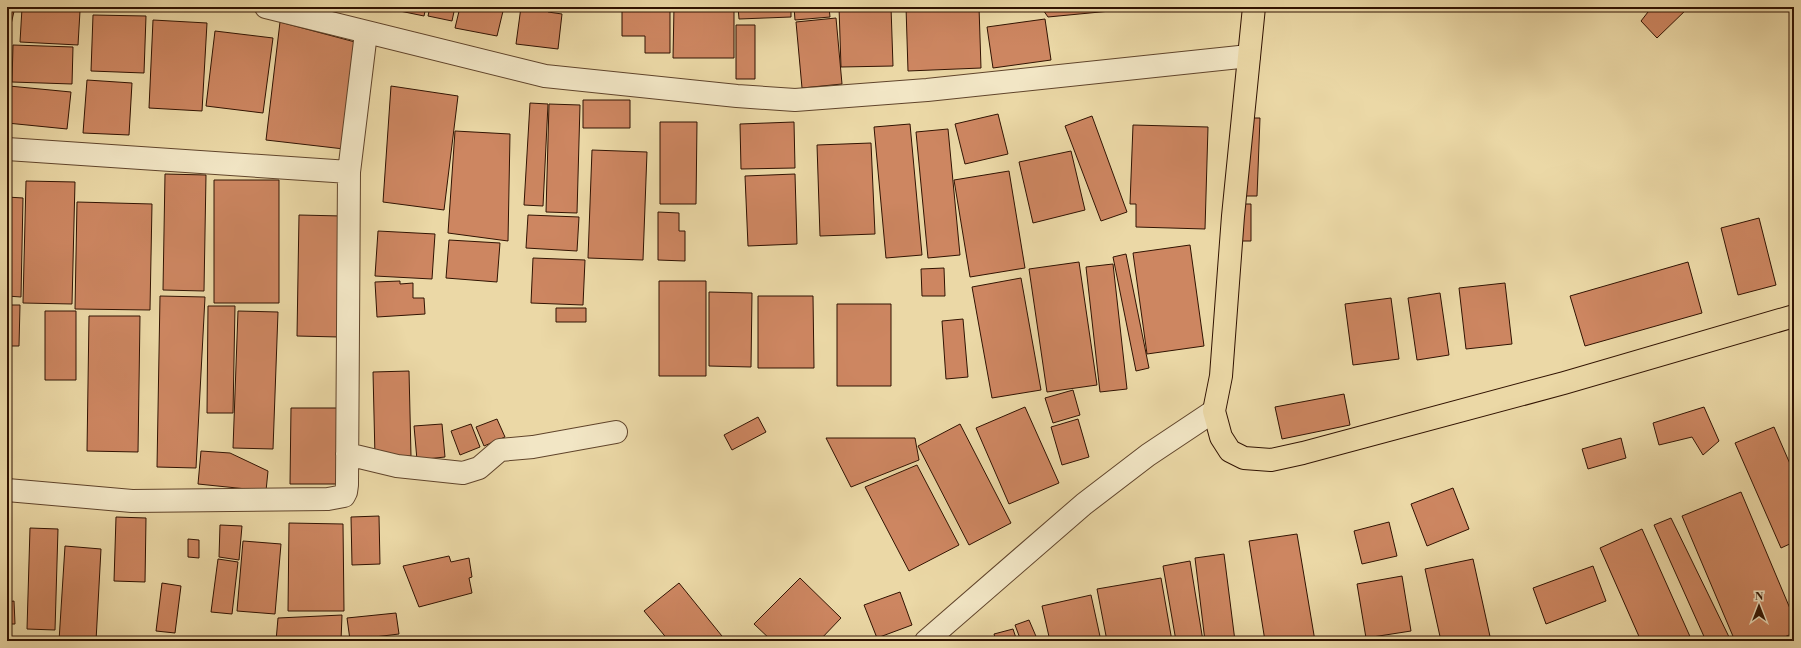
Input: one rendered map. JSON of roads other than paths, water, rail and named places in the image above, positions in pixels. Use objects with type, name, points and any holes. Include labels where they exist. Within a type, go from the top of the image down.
[{"type":"main road","points":[[1254,7],[1233,216],[1221,376],[1214,412],[1221,437],[1230,451],[1244,458],[1271,460],[1303,453],[1564,383],[1794,316]]},
{"type":"street","points":[[266,7],[366,33],[545,76],[737,96],[795,100],[928,90],[1249,56]]},
{"type":"street","points":[[7,490],[132,501],[328,499],[344,496],[346,492],[347,454],[349,172],[366,33]]},
{"type":"street","points":[[7,149],[349,172]]},
{"type":"street","points":[[926,641],[1084,504],[1148,455],[1214,412]]},
{"type":"street","points":[[347,454],[397,466],[463,473],[479,468],[500,450],[533,447],[616,432]]}]
